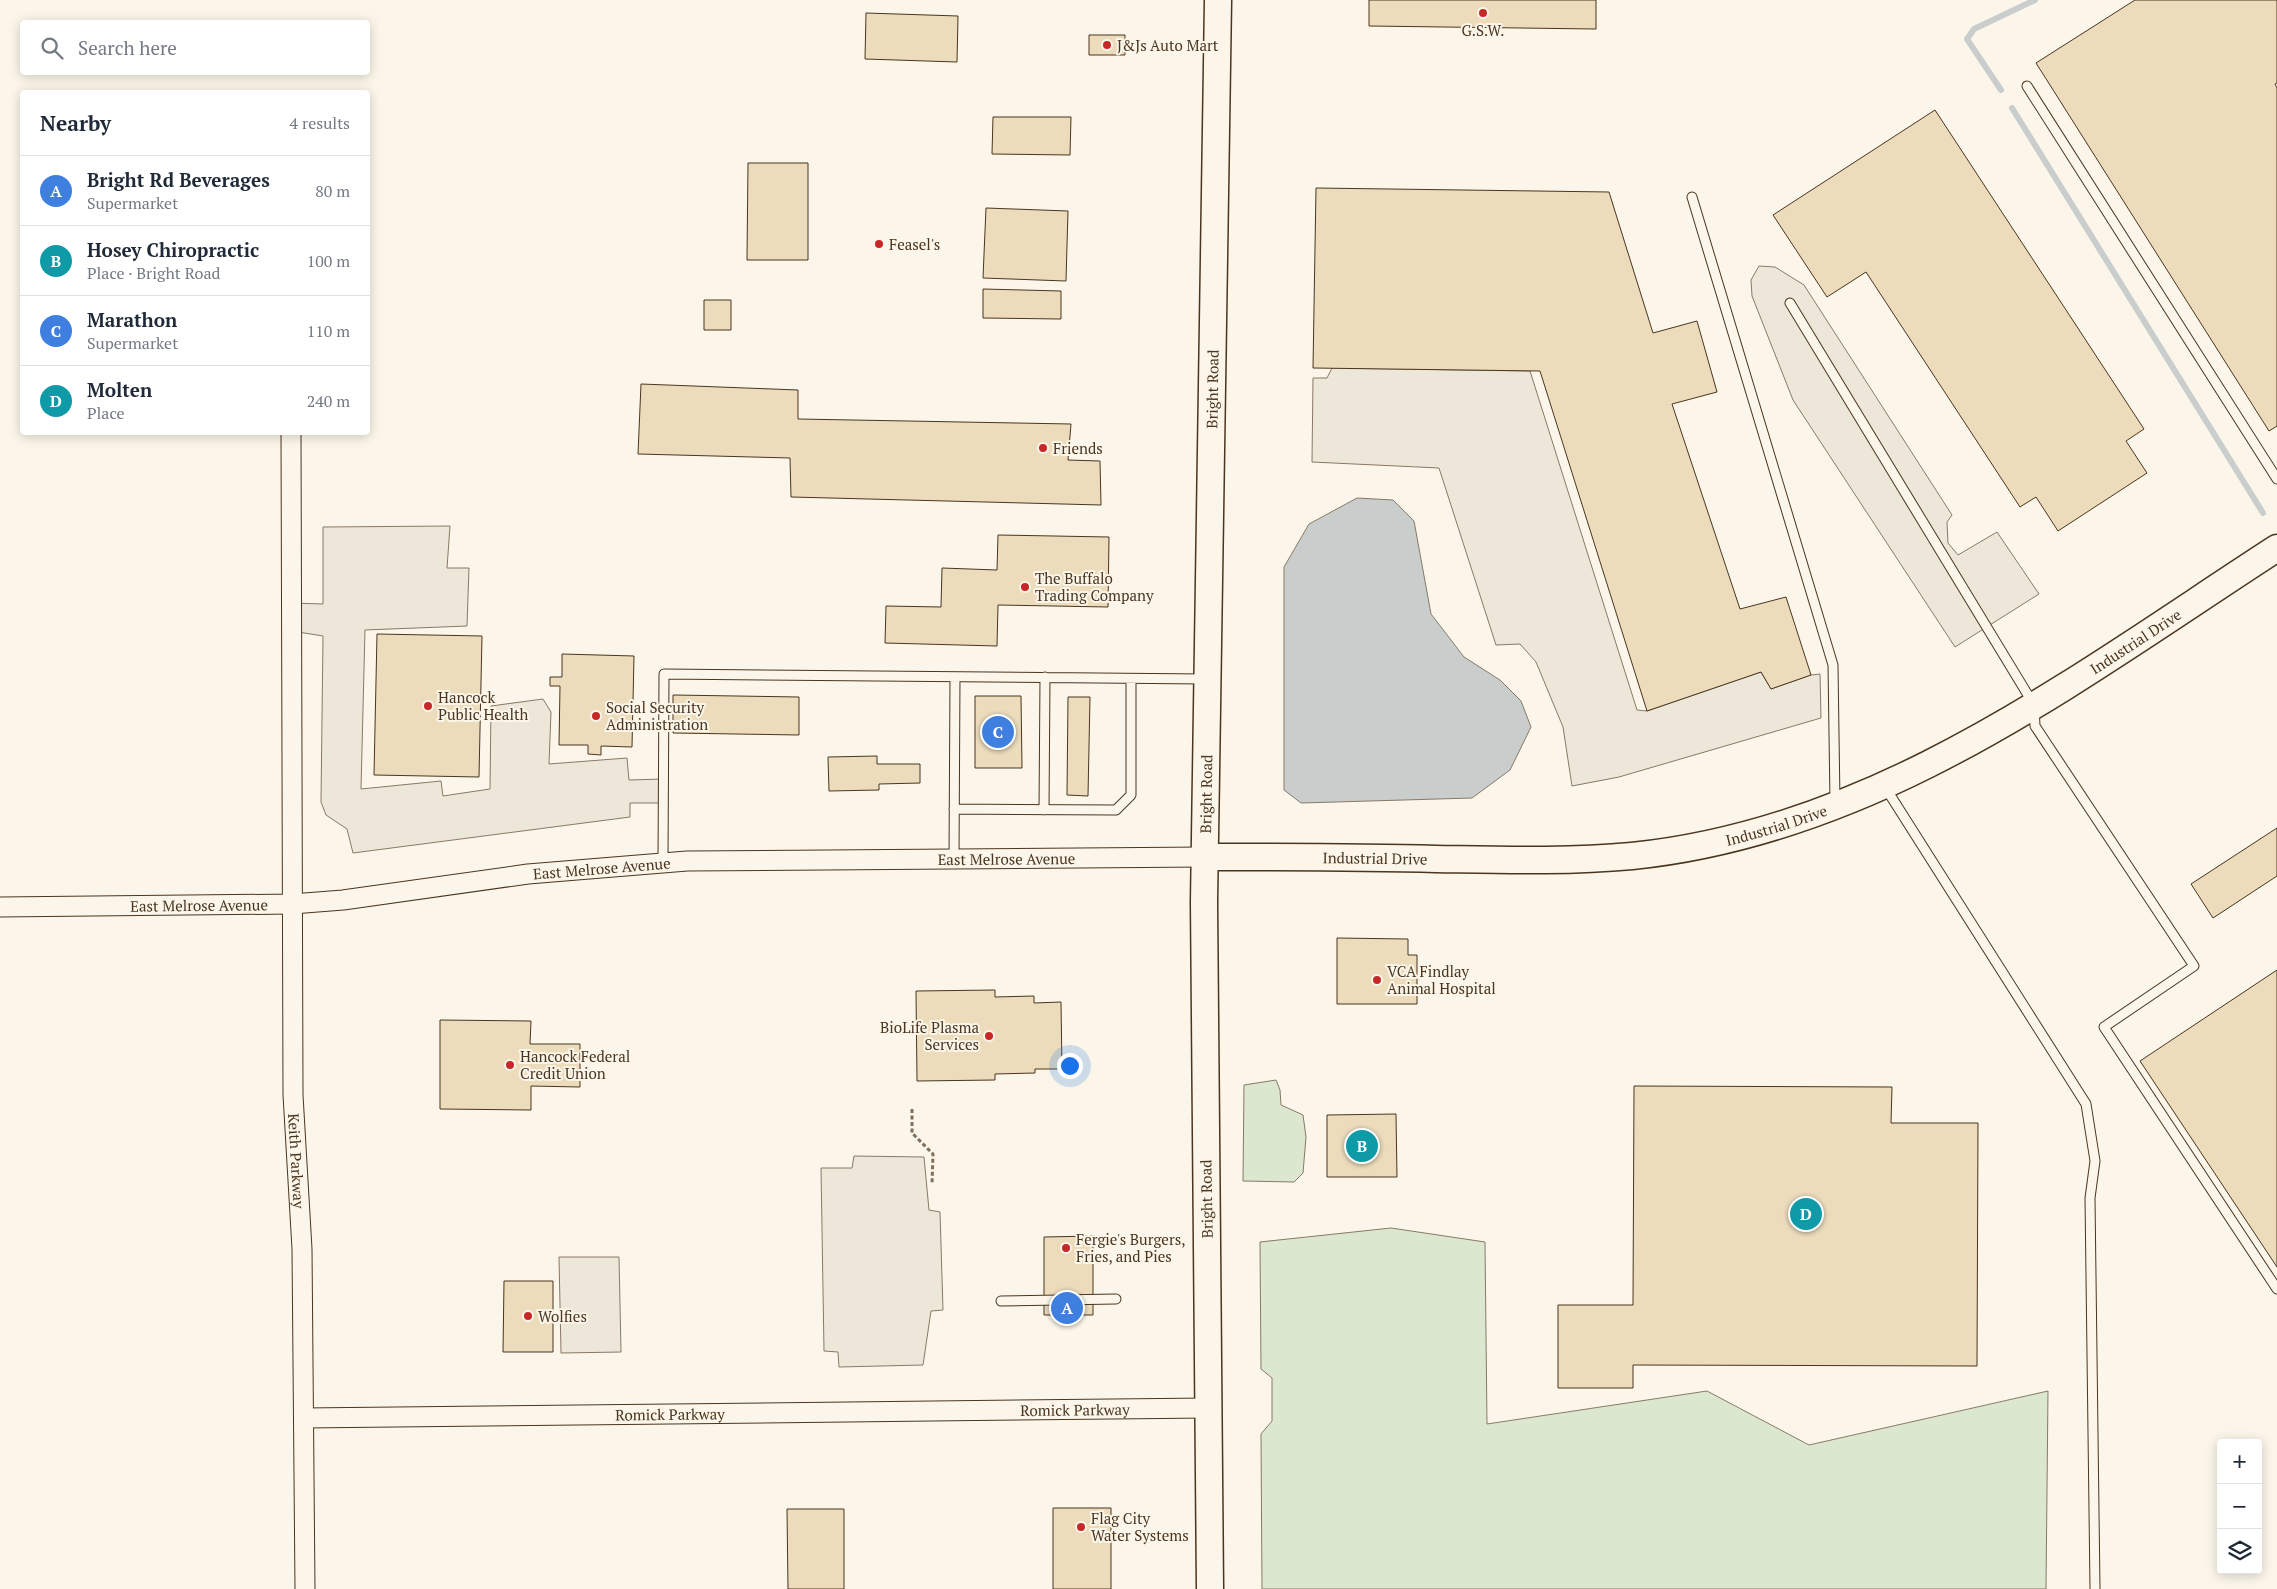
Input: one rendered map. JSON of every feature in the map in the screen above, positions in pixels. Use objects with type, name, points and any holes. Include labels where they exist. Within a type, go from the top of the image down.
[{"type":"main road","name":"Bright Road","points":[[1210,1589],[1205,858],[1218,0]]},
{"type":"main road","name":"Industrial Drive","points":[[1205,858],[1588,860],[1634,856],[1726,840],[1770,828],[1835,807],[1885,787],[1956,752],[2034,705],[2277,548]]},
{"type":"street","name":"Keith Parkway","points":[[291,435],[293,1095],[302,1249],[304,1418]]},
{"type":"street","name":"East Melrose Avenue","points":[[0,907],[292,904],[344,900],[528,874],[663,862],[1205,858]]},
{"type":"street","name":"Romick Parkway","points":[[304,1418],[1208,1408]]},
{"type":"street","points":[[304,1418],[305,1589]]},
{"type":"lane","points":[[2027,86],[2277,479]]},
{"type":"lane","points":[[1692,197],[1833,665],[1835,807]]},
{"type":"lane","points":[[1790,303],[2034,705],[2035,726],[2194,966],[2104,1027],[2277,1289]]},
{"type":"lane","points":[[663,862],[664,674],[1207,680]]},
{"type":"lane","points":[[954,859],[955,677]]},
{"type":"lane","points":[[1044,810],[1045,677]]},
{"type":"lane","points":[[954,809],[1116,810],[1131,795],[1131,679]]},
{"type":"lane","points":[[1885,787],[2086,1104],[2096,1161],[2090,1198],[2095,1589]]},
{"type":"lane","points":[[1001,1300],[1116,1299]]},
{"type":"path","points":[[912,1109],[912,1133],[933,1154],[932,1184]]},
{"type":"green space","points":[[1276,1080],[1280,1090],[1281,1105],[1303,1115],[1306,1137],[1303,1173],[1294,1182],[1243,1181],[1244,1085]]},
{"type":"green space","points":[[1391,1228],[1485,1242],[1487,1424],[1707,1391],[1809,1445],[2048,1391],[2046,1589],[1262,1589],[1261,1434],[1272,1421],[1272,1378],[1261,1369],[1260,1242]]},
{"type":"shaded area","points":[[1759,266],[1775,267],[1804,285],[1952,515],[1947,522],[1948,543],[1958,555],[1997,532],[2039,594],[1955,647],[1793,400],[1752,296],[1751,280]]},
{"type":"shaded area","points":[[1332,368],[1530,371],[1637,710],[1647,711],[1761,672],[1771,689],[1811,675],[1820,674],[1821,718],[1619,777],[1572,786],[1563,727],[1536,662],[1520,644],[1496,645],[1439,468],[1312,462],[1313,378],[1327,378]]},
{"type":"shaded area","points":[[1357,498],[1393,500],[1414,521],[1431,614],[1464,657],[1500,680],[1521,701],[1531,727],[1510,770],[1472,798],[1301,803],[1284,790],[1284,567],[1309,524]]},
{"type":"shaded area","points":[[450,526],[447,568],[469,568],[467,626],[365,630],[361,789],[441,781],[443,796],[490,789],[491,706],[543,699],[551,712],[549,764],[627,758],[629,780],[663,779],[663,803],[630,803],[630,817],[353,853],[347,829],[326,815],[321,802],[323,636],[292,631],[292,603],[323,604],[323,527]]},
{"type":"shaded area","points":[[854,1156],[924,1157],[929,1210],[940,1212],[943,1310],[931,1311],[923,1365],[839,1367],[838,1352],[824,1351],[821,1168],[852,1168]]},
{"type":"shaded area","points":[[559,1257],[619,1257],[621,1352],[561,1353]]},
{"type":"building","name":"G.S.W.","points":[[1369,0],[1596,0],[1596,29],[1369,26]]},
{"type":"building","points":[[2135,0],[2277,0],[2277,83],[2275,84],[2277,88],[2277,426],[2269,431],[2036,63]]},
{"type":"building","points":[[866,13],[958,16],[957,62],[865,59]]},
{"type":"building","name":"J&Js Auto Mart","points":[[1089,35],[1125,35],[1125,55],[1089,55]]},
{"type":"building","points":[[1935,110],[2144,429],[2126,441],[2147,473],[2058,531],[2036,497],[2020,507],[1866,272],[1827,297],[1773,215]]},
{"type":"building","points":[[993,117],[1071,117],[1070,155],[992,154]]},
{"type":"building","points":[[748,163],[808,163],[808,260],[747,260]]},
{"type":"building","points":[[1316,188],[1609,192],[1653,333],[1697,321],[1717,392],[1672,404],[1740,609],[1786,597],[1811,675],[1771,689],[1761,672],[1647,711],[1540,371],[1313,368]]},
{"type":"building","points":[[986,208],[1068,211],[1066,281],[983,278]]},
{"type":"building","points":[[983,289],[1061,291],[1061,319],[983,318]]},
{"type":"building","points":[[704,300],[731,300],[731,330],[704,330]]},
{"type":"building","points":[[641,384],[798,390],[798,419],[1071,424],[1068,460],[1100,461],[1101,505],[791,497],[790,458],[638,454]]},
{"type":"building","name":"The Buffalo Trading Company","points":[[998,535],[1109,537],[1108,607],[998,605],[997,646],[885,643],[886,606],[941,607],[942,568],[997,570]]},
{"type":"building","name":"Hancock Public Health","points":[[377,634],[482,636],[479,777],[374,775]]},
{"type":"building","name":"Social Security Administration","points":[[562,654],[634,656],[632,747],[601,746],[601,755],[588,754],[588,745],[559,745],[560,686],[550,686],[550,677],[562,677]]},
{"type":"building","points":[[673,695],[799,697],[799,735],[673,733]]},
{"type":"building","points":[[975,696],[1021,696],[1022,768],[975,768]]},
{"type":"building","points":[[1068,697],[1090,697],[1088,796],[1067,795]]},
{"type":"building","points":[[877,756],[877,764],[920,764],[920,783],[879,784],[879,790],[829,791],[828,757]]},
{"type":"building","points":[[2277,828],[2277,876],[2213,918],[2191,884]]},
{"type":"building","name":"VCA Findlay Animal Hospital","points":[[1337,938],[1408,939],[1408,955],[1417,955],[1417,1004],[1337,1004]]},
{"type":"building","points":[[2277,970],[2277,1267],[2140,1061]]},
{"type":"building","name":"BioLife Plasma Services","points":[[995,990],[995,997],[1034,996],[1034,1003],[1061,1002],[1062,1069],[1035,1069],[1035,1073],[995,1074],[995,1080],[917,1081],[916,991]]},
{"type":"building","name":"Hancock Federal Credit Union","points":[[440,1020],[531,1021],[530,1044],[580,1044],[580,1087],[531,1086],[531,1110],[440,1109]]},
{"type":"building","points":[[1634,1086],[1892,1087],[1891,1123],[1978,1123],[1977,1366],[1633,1365],[1633,1388],[1558,1388],[1558,1305],[1633,1305]]},
{"type":"building","points":[[1396,1114],[1397,1177],[1327,1177],[1327,1115]]},
{"type":"building","points":[[1093,1236],[1093,1315],[1044,1315],[1044,1237]]},
{"type":"building","name":"Wolfies","points":[[504,1281],[553,1281],[553,1352],[503,1352]]},
{"type":"building","points":[[1053,1508],[1111,1508],[1111,1589],[1053,1589]]},
{"type":"building","points":[[787,1509],[844,1509],[844,1589],[788,1589]]},
{"type":"waterway","points":[[2001,90],[1967,39],[1974,29],[2035,0]]},
{"type":"waterway","points":[[2012,108],[2263,513]]},
{"type":"place","name":"G.S.W.","points":[[1483,13]]},
{"type":"place","name":"J&Js Auto Mart","points":[[1107,45]]},
{"type":"place","name":"Feasel's","points":[[879,244]]},
{"type":"place","name":"Friends","points":[[1043,448]]},
{"type":"place","name":"The Buffalo Trading Company","points":[[1025,587]]},
{"type":"place","name":"Hancock Public Health","points":[[428,706]]},
{"type":"place","name":"Social Security Administration","points":[[596,716]]},
{"type":"place","name":"Marathon","points":[[998,732]]},
{"type":"place","name":"VCA Findlay Animal Hospital","points":[[1377,980]]},
{"type":"place","name":"BioLife Plasma Services","points":[[989,1036]]},
{"type":"place","name":"Hancock Federal Credit Union","points":[[510,1065]]},
{"type":"place","name":"Hosey Chiropractic","points":[[1362,1146]]},
{"type":"place","name":"Molten","points":[[1806,1214]]},
{"type":"place","name":"Fergie's Burgers, Fries, and Pies","points":[[1066,1248]]},
{"type":"place","name":"Bright Rd Beverages","points":[[1067,1308]]},
{"type":"place","name":"Wolfies","points":[[528,1316]]},
{"type":"place","name":"Flag City Water Systems","points":[[1081,1527]]}]
